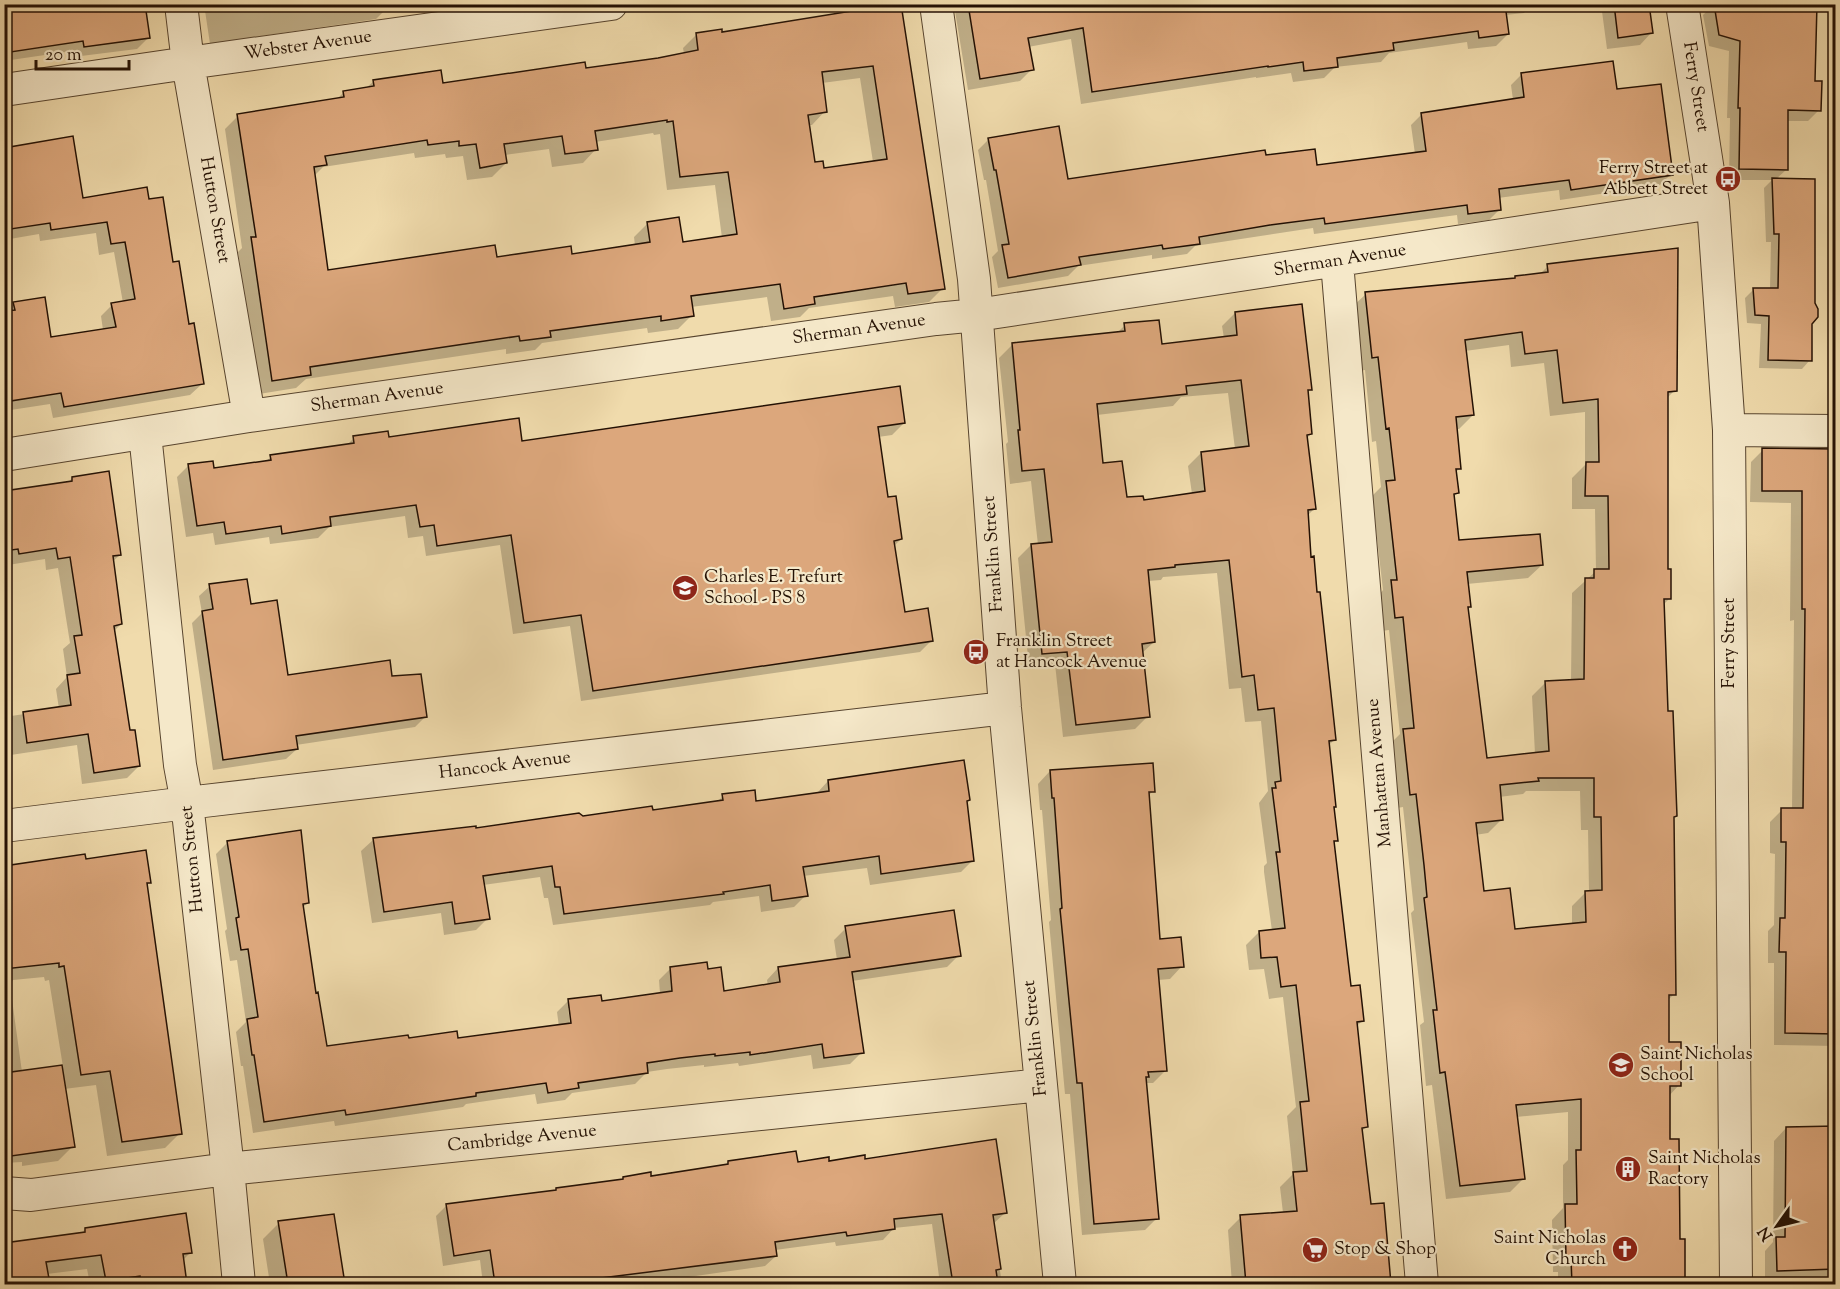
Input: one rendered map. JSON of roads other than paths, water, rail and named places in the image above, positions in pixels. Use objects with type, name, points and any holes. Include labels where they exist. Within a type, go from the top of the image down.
[{"type":"street","name":"Hutton Street","points":[[181,4],[188,63],[249,416]]},
{"type":"street","name":"Webster Avenue","points":[[4,90],[611,4]]},
{"type":"street","name":"Franklin Street","points":[[936,4],[977,315],[1005,708],[1060,1284]]},
{"type":"street","name":"Ferry Street","points":[[1682,4],[1713,203],[1729,430],[1736,1284]]},
{"type":"street","name":"Sherman Avenue","points":[[4,455],[249,416],[977,315],[1337,262],[1713,203]]},
{"type":"street","name":"Manhattan Avenue","points":[[1337,262],[1422,1284]]},
{"type":"street","points":[[1729,430],[1836,431]]},
{"type":"street","name":"Hutton Street","points":[[145,434],[239,1284]]},
{"type":"street","name":"Hancock Avenue","points":[[4,826],[187,802],[1005,708]]},
{"type":"street","name":"Cambridge Avenue","points":[[4,1193],[31,1195],[228,1169],[1041,1085]]},
{"type":"place","name":"Ferry Street at Abbett Street","points":[[1728,179]]},
{"type":"place","name":"Charles E. Trefurt School - PS 8","points":[[685,588]]},
{"type":"place","name":"Franklin Street at Hancock Avenue","points":[[976,652]]},
{"type":"place","name":"Saint Nicholas School","points":[[1621,1065]]},
{"type":"place","name":"Saint Nicholas Ractory","points":[[1628,1169]]},
{"type":"place","name":"Saint Nicholas Church","points":[[1625,1249]]},
{"type":"place","name":"Stop & Shop","points":[[1315,1250]]}]
